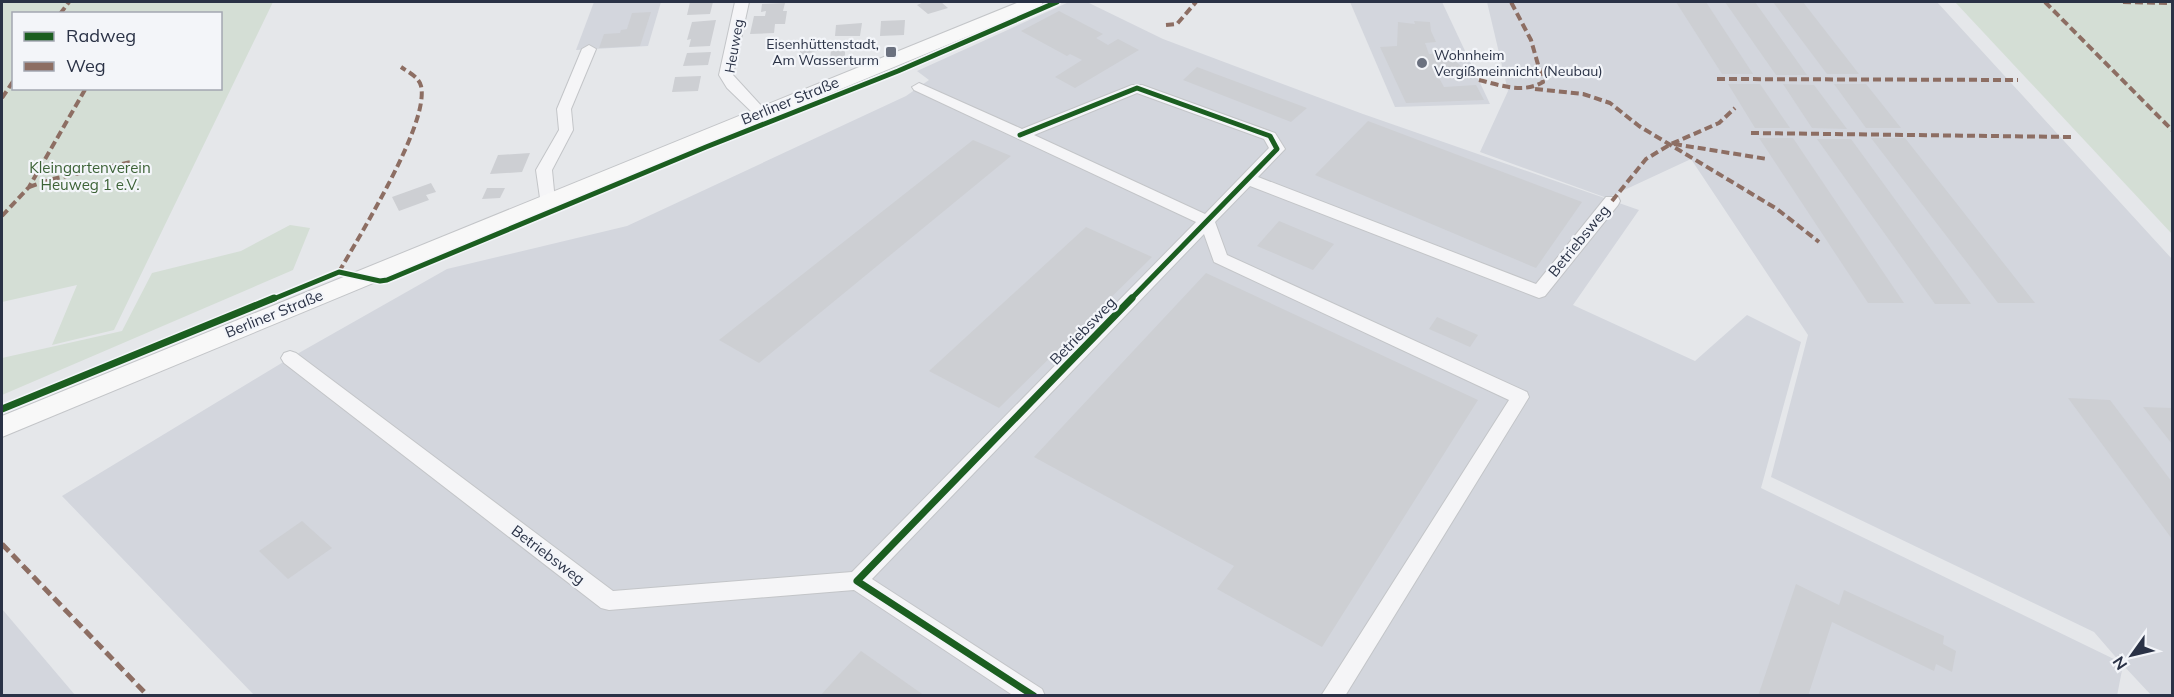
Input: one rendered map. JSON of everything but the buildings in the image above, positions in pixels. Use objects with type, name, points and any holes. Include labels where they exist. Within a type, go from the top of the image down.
[{"type":"main road","name":"Berliner Straße","points":[[2,427],[1034,2]]},
{"type":"street","name":"Heuweg","points":[[742,2],[726,75],[732,85],[762,113]]},
{"type":"street","points":[[547,201],[544,170],[566,130],[564,109],[589,49]]},
{"type":"street","points":[[919,87],[1208,221],[1220,258],[1520,398],[1332,696]]},
{"type":"street","name":"Betriebsweg","points":[[290,358],[609,601],[857,581],[1277,149],[1270,136],[1137,88],[1020,135]]},
{"type":"street","name":"Betriebsweg","points":[[1248,178],[1539,292],[1611,201]]},
{"type":"street","points":[[857,581],[1034,696]]},
{"type":"shaded area","points":[[594,2],[661,2],[648,46],[576,50]]},
{"type":"shaded area","points":[[1069,2],[1087,2],[1163,39],[1363,114],[1639,210],[1573,305],[1695,361],[1747,315],[1801,342],[1761,488],[2120,662],[2094,632],[1771,477],[1808,335],[1691,159],[1607,198],[1480,152],[1508,91],[1487,2],[1937,2],[2172,259],[2172,695],[2151,695],[2123,665],[2117,696],[254,695],[62,496],[290,358],[447,269],[627,226],[906,96],[929,80],[917,71]]},
{"type":"shaded area","points":[[1350,2],[1442,2],[1490,104],[1395,107]]},
{"type":"shaded area","points":[[2,609],[75,695],[2,695]]},
{"type":"green space","name":"Kleingartenverein Heuweg 1 e.V.","points":[[2,2],[273,2],[114,330],[52,345],[77,285],[2,302]]},
{"type":"green space","points":[[1955,2],[2172,2],[2172,234]]},
{"type":"green space","points":[[290,225],[310,228],[293,270],[2,395],[2,358],[122,331],[152,273],[241,251]]},
{"type":"marked path","points":[[62,12],[69,2]]},
{"type":"marked path","points":[[1166,25],[1177,24],[1196,2]]},
{"type":"marked path","points":[[1479,80],[1521,89],[1543,82],[1531,40],[1511,2]]},
{"type":"marked path","points":[[2045,2],[2172,130]]},
{"type":"marked path","points":[[2123,2],[2172,3]]},
{"type":"marked path","points":[[339,272],[390,179],[415,124],[421,102],[421,86],[415,77],[401,67]]},
{"type":"marked path","points":[[1717,79],[2018,80]]},
{"type":"marked path","points":[[2,98],[12,83]]},
{"type":"marked path","points":[[1535,89],[1583,94],[1610,103],[1639,126],[1777,209],[1819,242]]},
{"type":"marked path","points":[[2,216],[29,187],[85,90]]},
{"type":"marked path","points":[[1612,201],[1646,159],[1671,144],[1719,123],[1735,108]]},
{"type":"marked path","points":[[1751,133],[2071,137]]},
{"type":"marked path","points":[[1674,144],[1767,159]]},
{"type":"marked path","points":[[29,187],[53,179],[131,162]]},
{"type":"marked path","points":[[2,544],[148,696]]},
{"type":"cycle path","points":[[2,409],[339,272],[380,281],[387,280],[706,147],[898,71],[1057,2]]},
{"type":"cycle path","points":[[1020,135],[1137,88],[1270,136],[1277,149],[857,581],[1034,696]]},
{"type":"place","name":"Eisenhüttenstadt, Am Wasserturm","points":[[891,52]]},
{"type":"place","name":"Wohnheim Vergißmeinnicht (Neubau)","points":[[1422,63]]}]
